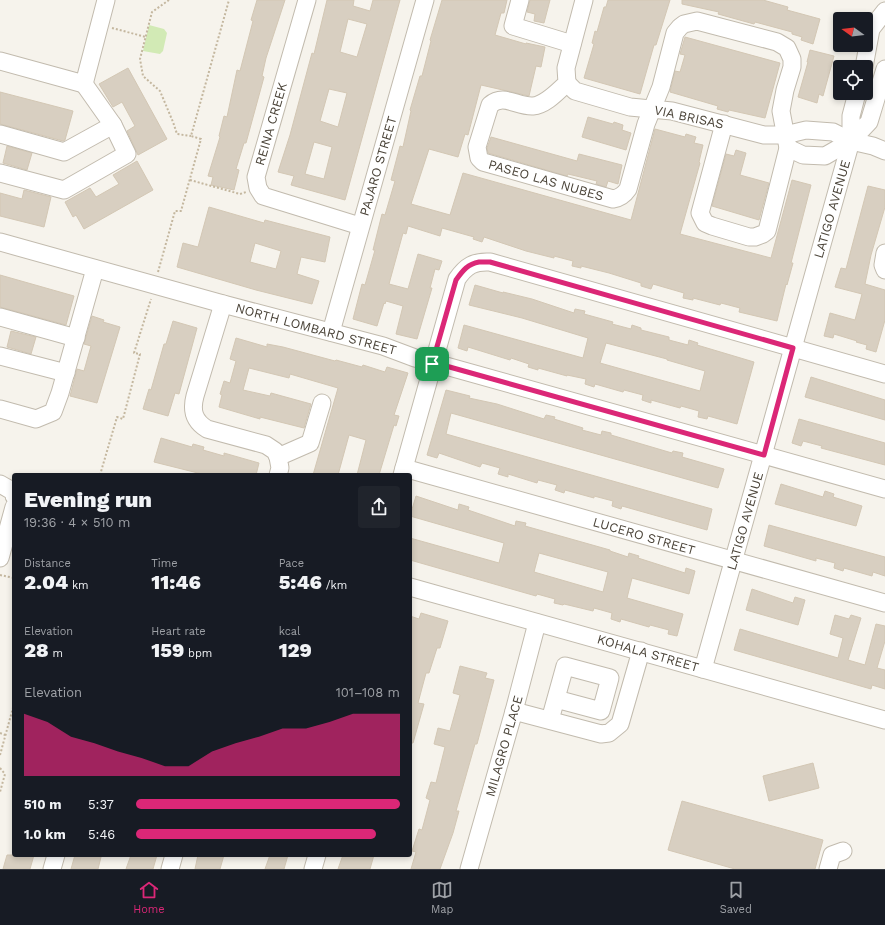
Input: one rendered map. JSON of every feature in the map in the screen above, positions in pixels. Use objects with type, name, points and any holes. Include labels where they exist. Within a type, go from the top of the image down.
[{"type":"street","points":[[84,84],[106,0]]},
{"type":"street","name":"REINA CREEK","points":[[258,188],[256,177],[307,0]]},
{"type":"street","name":"PAJARO STREET","points":[[331,332],[425,0]]},
{"type":"street","points":[[520,0],[513,26],[572,44]]},
{"type":"street","points":[[567,83],[566,68],[584,0]]},
{"type":"street","points":[[865,60],[871,29],[885,11]]},
{"type":"street","points":[[652,109],[661,87],[675,33],[684,24],[697,21],[777,42],[787,48],[792,59],[792,67],[785,90],[781,111],[786,142],[770,220],[763,234],[755,237],[748,237],[712,226],[705,223],[702,219],[701,208],[724,124]]},
{"type":"street","points":[[0,61],[84,84],[113,125],[127,154],[64,190],[0,173]]},
{"type":"street","name":"LATIGO AVENUE","points":[[851,141],[869,122],[885,69]]},
{"type":"street","name":"PASEO LAS NUBES","points":[[567,83],[543,103],[533,106],[505,100],[499,100],[490,105],[477,147],[479,158],[486,163],[613,199],[621,196],[628,189],[646,124],[652,109]]},
{"type":"street","name":"VIA BRISAS","points":[[567,83],[575,91],[630,107],[672,111],[764,135],[786,142],[803,155],[825,156],[851,141]]},
{"type":"street","name":"LATIGO AVENUE","points":[[703,668],[851,141],[851,116],[855,100]]},
{"type":"street","points":[[0,134],[64,152],[113,125]]},
{"type":"street","name":"VIA BRISAS","points":[[786,142],[806,130],[833,132],[851,141],[873,146],[885,151]]},
{"type":"street","points":[[814,155],[816,131]]},
{"type":"street","points":[[258,188],[263,196],[360,226]]},
{"type":"street","name":"NORTH LOMBARD STREET","points":[[0,242],[223,304],[383,346],[432,364],[446,366],[885,489]]},
{"type":"street","points":[[885,253],[883,264],[885,270]]},
{"type":"street","points":[[403,472],[456,280],[463,270],[472,264],[479,262],[490,262],[885,374]]},
{"type":"street","points":[[0,409],[36,419],[53,412],[66,373],[95,269]]},
{"type":"street","points":[[223,304],[195,396],[193,405],[194,414],[199,424],[207,429],[266,445],[275,451],[280,468],[279,473]]},
{"type":"street","points":[[0,317],[76,338]]},
{"type":"street","points":[[0,356],[66,373]]},
{"type":"street","points":[[278,457],[310,443],[322,403]]},
{"type":"street","name":"LUCERO STREET","points":[[412,474],[885,603]]},
{"type":"street","points":[[0,558],[12,514]]},
{"type":"street","name":"KOHALA STREET","points":[[412,588],[885,720]]},
{"type":"street","name":"MILAGRO PLACE","points":[[469,869],[514,711],[537,622]]},
{"type":"street","points":[[514,711],[602,734],[609,733],[620,724],[641,651]]},
{"type":"street","points":[[550,720],[556,699]]},
{"type":"street","points":[[828,869],[832,855],[843,851]]},
{"type":"street","points":[[52,869],[55,857]]},
{"type":"street","points":[[170,869],[173,857]]},
{"type":"street","points":[[313,869],[316,857]]},
{"type":"path","points":[[101,473],[116,417],[123,419],[140,354],[134,353],[176,211],[181,211],[201,139],[176,134],[173,122],[160,91],[143,76],[140,58],[152,12],[169,0]]},
{"type":"path","points":[[190,136],[229,0]]},
{"type":"path","points":[[99,25],[146,37]]},
{"type":"path","points":[[190,180],[240,194],[258,188]]},
{"type":"path","points":[[0,575],[12,578]]},
{"type":"path","points":[[0,755],[12,711]]},
{"type":"path","points":[[0,734],[5,735]]},
{"type":"path","points":[[0,768],[5,774],[0,792]]},
{"type":"green space","points":[[149,25],[164,29],[167,33],[163,51],[160,54],[143,51]]},
{"type":"building","points":[[257,0],[285,0],[266,58],[262,76],[264,77],[246,143],[244,143],[236,169],[239,170],[234,190],[211,185],[213,177],[208,176],[220,137],[224,116],[227,117],[237,70],[240,71]]},
{"type":"building","points":[[327,0],[354,0],[353,6],[370,11],[373,0],[400,0],[345,200],[291,185],[294,176],[278,172],[290,135],[312,53],[314,54]],"holes":[[[348,19],[367,24],[357,57],[340,52]],[[329,89],[347,93],[338,127],[320,121]],[[314,142],[332,147],[324,179],[305,174]]]},
{"type":"building","points":[[442,0],[507,0],[504,13],[501,13],[495,35],[526,44],[545,47],[541,67],[536,66],[529,96],[481,85],[468,135],[465,134],[458,157],[429,149],[411,204],[450,215],[463,173],[631,220],[655,129],[685,137],[686,134],[696,137],[694,143],[703,145],[700,163],[680,234],[771,258],[792,180],[811,185],[791,263],[793,263],[777,321],[739,312],[740,308],[721,303],[720,305],[693,298],[693,300],[683,298],[684,293],[653,284],[651,289],[641,286],[641,283],[609,273],[581,266],[581,268],[572,266],[573,261],[526,251],[484,237],[482,242],[473,239],[474,237],[442,228],[440,236],[408,226],[406,234],[403,233],[389,284],[408,289],[418,254],[442,261],[439,270],[435,269],[430,288],[432,288],[417,339],[396,334],[403,306],[386,301],[385,304],[384,303],[377,326],[353,319],[362,284],[365,285],[375,250],[373,250],[382,214],[385,215],[395,181],[391,180],[400,146],[403,147],[410,110],[420,76],[422,76],[430,40]]},
{"type":"building","points":[[530,0],[550,0],[544,23],[534,21],[535,14],[527,12]]},
{"type":"building","points":[[608,0],[670,0],[656,45],[654,45],[640,94],[584,78],[594,44],[592,43],[595,31],[597,32],[604,7],[606,7]]},
{"type":"building","points":[[682,0],[763,0],[788,7],[787,10],[820,19],[813,44],[801,40],[802,37],[792,34],[792,32],[755,22],[754,24],[718,14],[719,12],[682,4]]},
{"type":"building","points":[[685,37],[780,63],[765,118],[729,110],[728,112],[717,109],[718,106],[670,92],[675,71],[680,72],[685,55],[680,54]]},
{"type":"building","points":[[810,50],[834,56],[823,96],[819,94],[817,103],[798,97]]},
{"type":"building","points":[[128,68],[167,139],[138,155],[127,131],[135,126],[122,102],[113,107],[99,84]]},
{"type":"building","points":[[0,92],[73,111],[65,140],[63,141],[0,124]]},
{"type":"building","points":[[588,117],[613,124],[614,122],[623,125],[622,130],[631,133],[626,150],[582,137]]},
{"type":"building","points":[[491,137],[577,161],[579,154],[622,165],[618,184],[608,181],[606,187],[596,184],[597,181],[568,174],[567,176],[488,153],[487,148]]},
{"type":"building","points":[[7,146],[32,153],[27,170],[3,163]]},
{"type":"building","points":[[736,150],[746,153],[740,175],[769,183],[759,220],[712,206],[726,154],[734,156]]},
{"type":"building","points":[[137,161],[153,190],[84,229],[76,215],[73,217],[65,202],[90,188],[96,197],[119,184],[113,175]]},
{"type":"building","points":[[868,186],[885,190],[885,207],[871,255],[865,284],[885,290],[885,320],[876,352],[866,349],[867,345],[856,342],[857,341],[834,334],[833,338],[824,336],[830,313],[855,320],[862,294],[835,287],[841,268],[846,269]]},
{"type":"building","points":[[24,190],[51,197],[44,227],[0,216],[0,193],[22,199]]},
{"type":"building","points":[[209,207],[264,223],[265,220],[330,237],[325,262],[301,257],[297,274],[319,281],[312,304],[256,290],[177,267],[183,243],[198,247]],"holes":[[[255,243],[281,251],[276,269],[250,262]]]},
{"type":"building","points":[[0,275],[74,296],[66,325],[0,307]]},
{"type":"building","points":[[475,285],[532,299],[574,313],[575,309],[585,311],[584,314],[613,322],[612,324],[631,329],[632,325],[641,328],[641,330],[669,337],[669,340],[688,345],[689,340],[698,343],[697,345],[754,362],[737,424],[708,416],[707,419],[698,417],[699,411],[681,406],[680,408],[651,400],[651,403],[642,400],[643,395],[624,390],[623,392],[595,384],[594,387],[585,384],[586,379],[567,376],[538,368],[538,370],[528,367],[529,364],[511,358],[510,360],[468,347],[467,351],[458,348],[464,325],[583,358],[588,338],[522,318],[469,305]],"holes":[[[606,343],[667,359],[705,371],[700,391],[600,363]]]},
{"type":"building","points":[[92,316],[104,320],[103,322],[120,327],[97,403],[70,396],[77,369],[84,371],[91,346],[84,344]]},
{"type":"building","points":[[173,321],[197,328],[179,394],[175,393],[168,416],[143,409],[149,389],[151,390],[164,344],[166,344]]},
{"type":"building","points":[[11,331],[36,337],[31,354],[7,347]]},
{"type":"building","points":[[236,338],[267,347],[267,344],[362,367],[363,365],[385,372],[387,367],[408,373],[394,415],[399,416],[396,426],[394,425],[380,473],[358,473],[366,440],[349,435],[339,473],[314,473],[338,388],[290,374],[289,378],[249,368],[243,390],[270,396],[271,393],[311,404],[304,428],[260,417],[260,419],[219,407],[222,395],[220,394],[224,381],[230,383],[236,361],[230,359]]},
{"type":"building","points":[[811,377],[885,400],[885,420],[805,397]]},
{"type":"building","points":[[446,390],[544,419],[546,415],[555,417],[554,419],[583,428],[582,430],[601,435],[602,431],[611,433],[611,435],[672,453],[673,451],[683,453],[682,457],[724,469],[718,488],[451,413],[446,434],[712,509],[707,530],[622,506],[621,509],[612,506],[613,501],[594,496],[594,498],[565,490],[564,493],[555,490],[557,485],[538,480],[537,483],[508,474],[508,477],[498,474],[500,468],[482,463],[480,467],[439,453],[437,458],[427,455]]},
{"type":"building","points":[[799,419],[885,443],[885,465],[821,448],[822,446],[803,441],[801,446],[792,443]]},
{"type":"building","points":[[161,438],[192,447],[193,444],[204,447],[203,450],[224,456],[224,453],[259,463],[256,473],[198,473],[154,462]]},
{"type":"building","points":[[781,484],[823,497],[825,491],[834,494],[833,497],[862,506],[856,526],[775,504]]},
{"type":"building","points":[[416,496],[458,510],[459,504],[469,507],[468,510],[515,526],[516,521],[526,523],[525,526],[610,550],[628,557],[629,553],[639,556],[638,558],[685,573],[686,568],[695,571],[689,594],[632,578],[627,598],[683,614],[677,636],[668,634],[669,630],[650,625],[649,627],[621,619],[620,622],[611,619],[612,613],[594,608],[593,611],[554,603],[555,599],[537,594],[536,596],[412,561],[412,539],[499,563],[504,543],[412,517],[412,509]],"holes":[[[539,553],[608,572],[603,592],[534,572]]]},
{"type":"building","points":[[769,525],[885,557],[885,576],[873,572],[872,576],[844,568],[843,571],[834,568],[835,563],[816,558],[816,561],[764,546]]},
{"type":"building","points":[[752,589],[793,603],[795,597],[805,600],[798,625],[746,610]]},
{"type":"building","points":[[421,613],[448,621],[440,648],[437,648],[429,673],[426,673],[418,703],[424,704],[412,743],[412,617],[419,619]]},
{"type":"building","points":[[835,615],[849,619],[851,615],[861,618],[848,660],[865,665],[876,624],[885,626],[885,641],[877,668],[885,670],[885,689],[872,685],[871,689],[734,650],[740,629],[838,658],[843,638],[830,634]]},
{"type":"building","points":[[460,666],[487,673],[485,678],[494,680],[477,744],[475,744],[456,811],[459,811],[453,833],[440,869],[411,869],[416,852],[412,851],[419,829],[422,830],[430,800],[426,798],[431,782],[436,783],[445,747],[434,744],[438,728],[450,731],[460,695],[453,693]]},
{"type":"building","points":[[813,763],[819,788],[769,801],[763,776]]},
{"type":"building","points":[[682,801],[823,840],[815,869],[735,869],[668,850]]},
{"type":"building","points":[[7,855],[12,855],[12,857],[33,857],[30,869],[3,869]]},
{"type":"building","points":[[74,857],[101,857],[98,869],[71,869]]},
{"type":"building","points":[[130,857],[156,857],[153,869],[126,869]]},
{"type":"building","points":[[198,857],[223,857],[220,869],[195,869]]},
{"type":"building","points":[[269,857],[287,857],[284,869],[265,869]]},
{"type":"building","points":[[342,857],[373,857],[370,869],[338,869]]},
{"type":"route","points":[[479,262],[490,262],[793,348],[764,455],[446,366],[432,364],[456,280],[463,270],[472,264],[479,262]]}]
